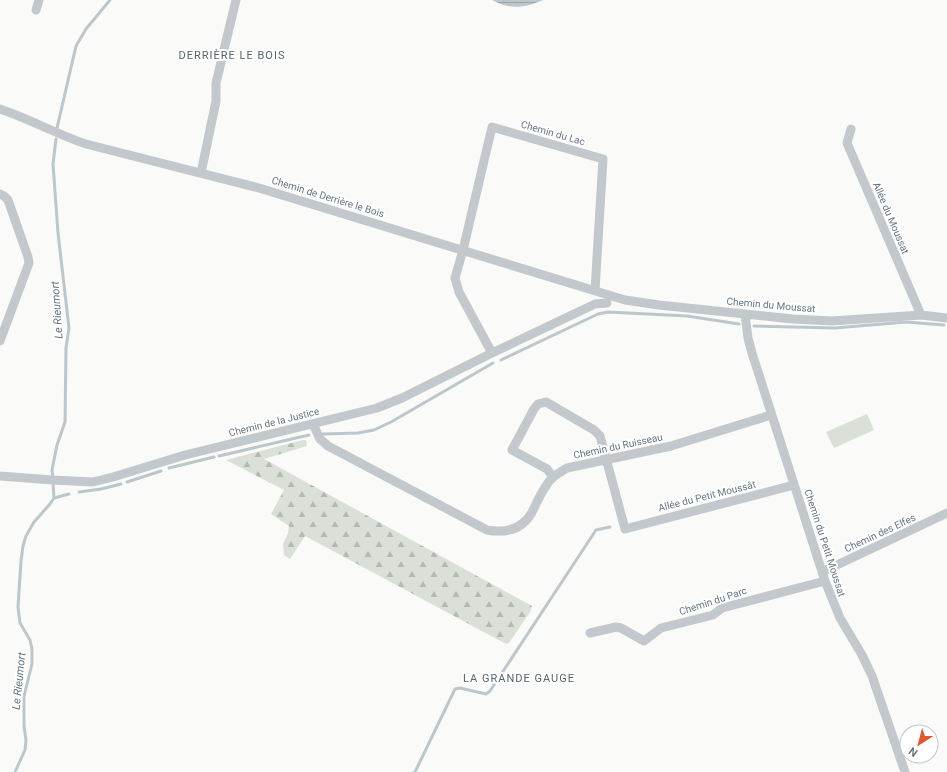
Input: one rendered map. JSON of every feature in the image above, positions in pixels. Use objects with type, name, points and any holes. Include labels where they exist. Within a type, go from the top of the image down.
[{"type":"street","points":[[36,10],[39,0]]},
{"type":"street","points":[[201,173],[216,101],[216,83],[236,0]]},
{"type":"street","name":"Chemin de Derrière le Bois","points":[[0,109],[18,115],[53,132],[86,144],[259,188],[595,290]]},
{"type":"street","name":"Chemin du Lac","points":[[463,250],[492,127],[603,159],[595,290]]},
{"type":"street","name":"Allée du Moussat","points":[[851,129],[847,143],[921,315]]},
{"type":"street","points":[[0,194],[8,200],[29,263],[1,335]]},
{"type":"street","points":[[463,250],[455,278],[456,285],[492,353]]},
{"type":"street","name":"Chemin du Moussat","points":[[595,290],[641,303],[832,321],[921,315],[947,318]]},
{"type":"street","name":"Chemin de la Justice","points":[[0,476],[93,482],[113,478],[185,455],[377,408],[402,398],[595,304],[607,303]]},
{"type":"street","name":"Chemin du Petit Moussat","points":[[746,314],[748,338],[752,353],[823,577],[840,618],[862,655],[872,676],[905,772]]},
{"type":"street","points":[[553,477],[547,469],[512,450],[538,404],[546,402],[594,430],[600,436],[606,460]]},
{"type":"street","name":"Chemin du Ruisseau","points":[[313,424],[320,439],[328,446],[487,530],[497,532],[510,530],[521,525],[530,515],[545,486],[553,477],[567,468],[671,446],[771,415]]},
{"type":"street","name":"Allée du Petit Moussât","points":[[606,460],[625,529],[794,485]]},
{"type":"street","name":"Chemin des Elfes","points":[[823,577],[947,513]]},
{"type":"street","name":"Chemin du Parc","points":[[590,633],[616,627],[622,628],[644,641],[661,628],[713,615],[722,608],[823,577]]},
{"type":"green space","points":[[867,414],[874,430],[834,448],[826,432]]},
{"type":"green space","points":[[306,440],[307,446],[264,459],[532,606],[530,612],[509,643],[506,644],[305,536],[290,559],[284,555],[283,544],[288,533],[289,526],[271,514],[284,490],[226,460]]},
{"type":"shaded area","points":[[492,0],[543,0],[530,5],[511,7]]},
{"type":"waterway","name":"Le Rieumort","points":[[57,128],[76,46],[86,29],[110,0]]},
{"type":"waterway","name":"Le Rieumort","points":[[53,478],[52,470],[57,445],[65,422],[66,348],[69,328],[58,233],[53,164],[56,139]]},
{"type":"waterway","points":[[501,360],[598,314],[608,312],[687,316],[739,324]]},
{"type":"waterway","points":[[754,326],[835,328],[906,322],[944,325]]},
{"type":"waterway","points":[[323,434],[358,433],[374,430],[391,422],[493,363]]},
{"type":"waterway","points":[[219,456],[309,435]]},
{"type":"waterway","points":[[169,468],[214,457]]},
{"type":"waterway","points":[[127,482],[161,471]]},
{"type":"waterway","name":"Le Rieumort","points":[[15,772],[25,750],[24,696],[32,664],[32,649],[30,640],[20,623],[18,607],[21,561],[26,536],[34,522],[54,498],[53,483]]},
{"type":"waterway","points":[[79,492],[121,484]]},
{"type":"waterway","points":[[54,498],[69,494]]},
{"type":"waterway","points":[[415,772],[455,689],[460,688],[486,694],[490,691],[596,530],[610,527]]},
{"type":"district","name":"DERRIÈRE LE BOIS","points":[[232,55]]},
{"type":"district","name":"LA GRANDE GAUGE","points":[[519,678]]}]
